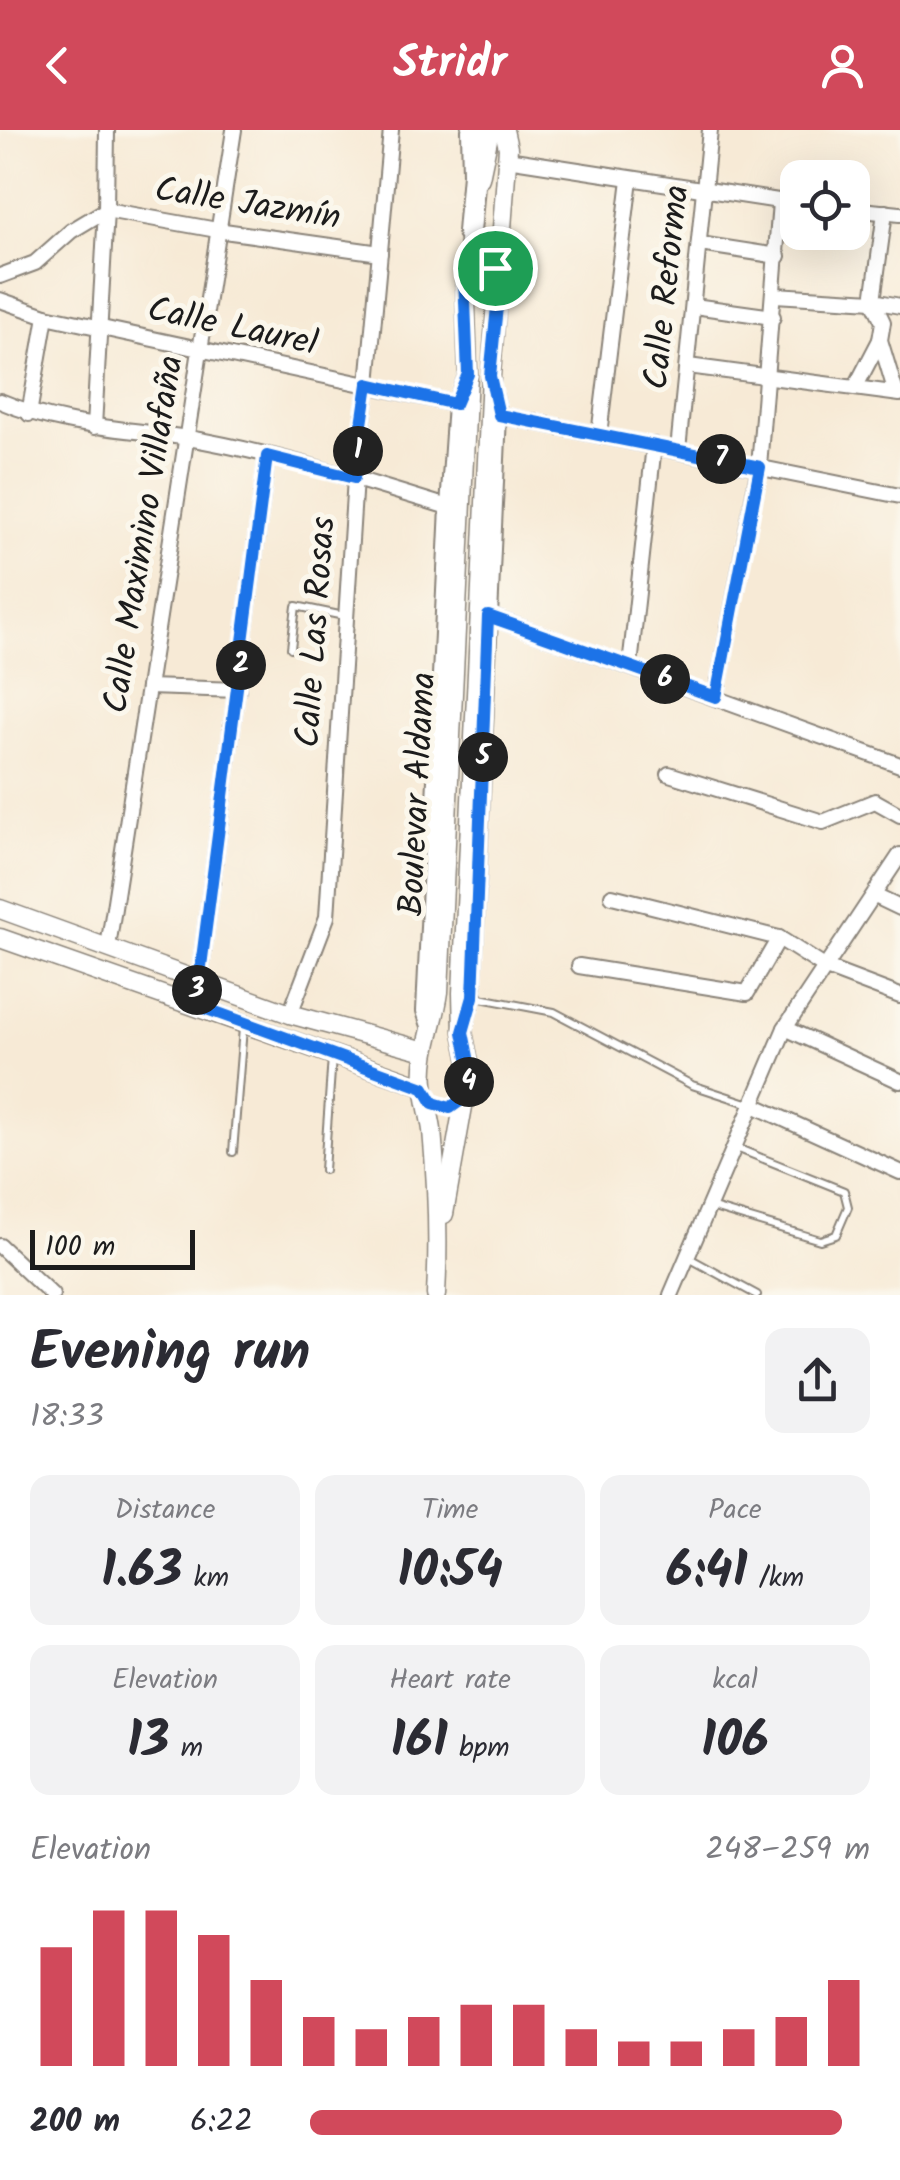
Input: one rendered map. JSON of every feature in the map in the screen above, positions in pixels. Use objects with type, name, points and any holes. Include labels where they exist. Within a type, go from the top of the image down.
[{"type":"highway","points":[[469,232],[473,130]]},
{"type":"street","points":[[94,427],[107,130]]},
{"type":"street","name":"Calle Maximino Villafaña","points":[[108,947],[234,130]]},
{"type":"street","name":"Calle Las Rosas","points":[[290,1014],[326,917],[354,478],[368,384],[392,130]]},
{"type":"street","name":"Boulevar Aldama","points":[[438,1244],[425,1092],[428,1043],[439,992],[468,374],[464,277],[490,130]]},
{"type":"street","name":"Calle Reforma","points":[[678,450],[710,130]]},
{"type":"street","points":[[507,142],[630,179],[780,202],[760,467],[716,697]]},
{"type":"street","name":"Boulevar Aldama","points":[[438,1244],[470,1067],[464,1040],[462,993],[490,376],[507,142]]},
{"type":"street","points":[[599,435],[630,179]]},
{"type":"street","points":[[0,276],[36,263],[71,231],[106,210]]},
{"type":"street","name":"Calle Jazmín","points":[[106,210],[380,253]]},
{"type":"street","points":[[856,386],[880,340],[883,322],[873,301],[892,213]]},
{"type":"street","points":[[700,244],[778,256]]},
{"type":"street","points":[[464,277],[469,266],[488,262],[500,277]]},
{"type":"street","points":[[774,295],[900,306]]},
{"type":"street","name":"Calle Laurel","points":[[0,300],[46,316],[455,404]]},
{"type":"street","points":[[466,302],[477,312],[485,313],[498,303]]},
{"type":"street","points":[[694,306],[773,317]]},
{"type":"street","points":[[29,414],[46,316]]},
{"type":"street","points":[[688,366],[898,394],[880,340]]},
{"type":"street","points":[[428,1043],[424,1011],[448,507],[455,404],[468,374]]},
{"type":"street","name":"Boulevar Aldama","points":[[464,1040],[473,997],[499,415],[490,376]]},
{"type":"street","points":[[0,401],[29,414],[94,427],[189,438],[267,456],[448,507]]},
{"type":"street","points":[[499,415],[900,496]]},
{"type":"street","points":[[630,666],[654,445]]},
{"type":"street","points":[[196,1005],[267,456]]},
{"type":"street","points":[[488,616],[900,765]]},
{"type":"street","points":[[148,687],[238,690]]},
{"type":"street","points":[[669,774],[823,822],[876,801],[900,815]]},
{"type":"street","points":[[671,1295],[785,1028],[900,856]]},
{"type":"street","points":[[612,896],[779,938],[826,968],[900,996]]},
{"type":"street","points":[[874,896],[900,908]]},
{"type":"street","points":[[0,909],[290,1014],[428,1043],[442,1034],[464,1040]]},
{"type":"street","points":[[0,938],[332,1054],[425,1092],[433,1103],[450,1108],[464,1098]]},
{"type":"street","points":[[579,966],[747,993],[779,938]]},
{"type":"street","points":[[248,1024],[260,1003]]},
{"type":"street","points":[[785,1028],[900,1082]]},
{"type":"street","points":[[751,1104],[900,1172]]},
{"type":"street","points":[[436,1295],[438,1244]]},
{"type":"street","points":[[0,1246],[52,1295]]},
{"type":"lane","points":[[291,648],[296,606],[344,616]]},
{"type":"lane","points":[[473,997],[554,1012],[692,1086],[751,1104]]},
{"type":"lane","points":[[232,1152],[248,1024]]},
{"type":"lane","points":[[324,1170],[332,1054]]},
{"type":"lane","points":[[710,1206],[820,1240],[836,1235],[848,1207],[844,1191],[733,1147]]},
{"type":"lane","points":[[688,1257],[757,1295]]},
{"type":"route","points":[[478,262],[488,262],[495,268],[500,277],[490,376],[499,415],[760,467],[716,697],[488,616],[473,997],[463,1032],[470,1067],[464,1098],[450,1108],[433,1103],[424,1088],[196,1005],[267,456],[354,478],[368,384],[455,404],[468,374],[464,277],[469,266],[478,262]]}]
